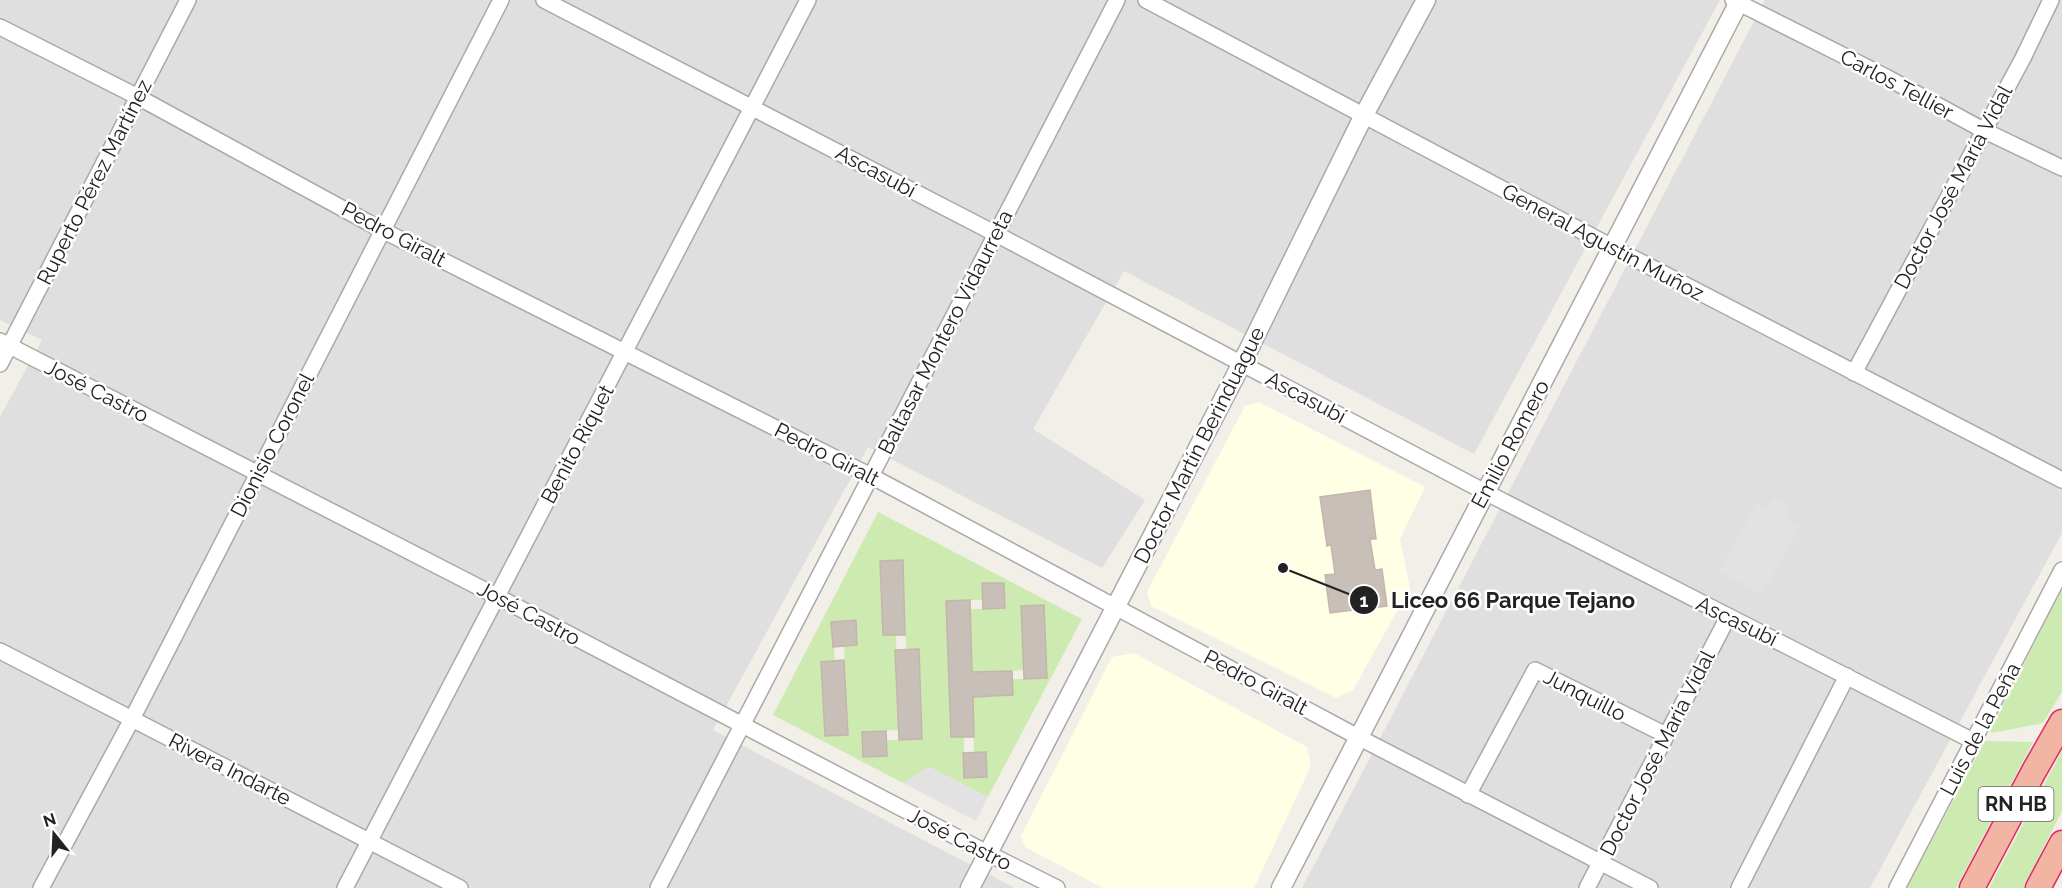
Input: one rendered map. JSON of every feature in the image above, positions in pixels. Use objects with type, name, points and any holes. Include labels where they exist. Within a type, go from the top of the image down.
[{"type":"highway","name":"RN HB","points":[[1972,888],[2062,722]]},
{"type":"highway","name":"RN HB","points":[[2038,888],[2062,843]]},
{"type":"street","name":"Ruperto Pérez Martínez","points":[[0,364],[5,343],[188,0]]},
{"type":"street","name":"Dionisio Coronel","points":[[41,888],[132,719],[501,0]]},
{"type":"street","name":"Ascasubí","points":[[544,0],[752,106],[1485,492],[1973,741]]},
{"type":"street","name":"Benito Riquet","points":[[345,888],[808,0]]},
{"type":"street","name":"Baltasar Montero Vidaurreta","points":[[658,888],[1117,0]]},
{"type":"street","name":"General Agustín Muñoz","points":[[1146,0],[1612,247],[2062,480]]},
{"type":"street","name":"Doctor Martín Berinduague","points":[[970,888],[1242,363],[1364,115],[1426,0]]},
{"type":"street","name":"Doctor José María Vidal","points":[[1854,373],[2051,0]]},
{"type":"street","name":"Carlos Tellier","points":[[1737,1],[1886,77],[1983,130],[2062,168]]},
{"type":"street","name":"Emilio Romero","points":[[1281,888],[1737,1]]},
{"type":"street","name":"Pedro Giralt","points":[[0,27],[138,97],[382,230],[871,476],[1358,737],[1650,888]]},
{"type":"street","name":"José Castro","points":[[5,343],[496,596],[987,854],[1057,888]]},
{"type":"street","name":"Luis de la Peña","points":[[1897,888],[2062,570]]},
{"type":"street","name":"Doctor José María Vidal","points":[[1587,888],[1728,617]]},
{"type":"street","name":"Rivera Indarte","points":[[0,651],[460,888]]},
{"type":"street","name":"Junquillo","points":[[1468,795],[1535,670],[1666,735]]},
{"type":"street","points":[[1739,888],[1846,676]]},
{"type":"shaded area","points":[[0,0],[1720,0],[1474,454],[1124,271],[1033,429],[1145,500],[1102,568],[868,447],[713,730],[1015,888],[0,888],[0,417],[42,340],[0,320]]},
{"type":"shaded area","points":[[1765,0],[2062,0],[2062,533],[1870,888],[1302,888]]},
{"type":"shaded area","points":[[1259,402],[1425,487],[1400,539],[1410,588],[1353,690],[1336,698],[1151,606],[1147,592],[1245,406]]},
{"type":"shaded area","points":[[1773,498],[1791,508],[1786,518],[1800,526],[1762,594],[1719,571],[1757,503],[1767,509]]},
{"type":"shaded area","points":[[1134,653],[1307,747],[1311,766],[1254,888],[1103,888],[1025,847],[1021,836],[1112,657]]},
{"type":"shaded area","points":[[929,767],[988,797],[976,821],[903,783]]},
{"type":"green space","points":[[878,512],[1082,619],[988,797],[929,767],[903,783],[773,715]],"holes":[[[903,561],[906,650],[921,739],[887,740],[887,756],[863,757],[863,732],[898,730],[896,635],[883,635],[880,562]],[[1004,583],[1005,608],[970,609],[974,753],[986,752],[986,777],[964,778],[964,737],[951,737],[946,601],[982,600],[982,584]],[[1044,605],[1047,678],[1012,679],[1012,695],[989,697],[988,672],[1024,670],[1022,606]],[[855,621],[857,645],[844,646],[848,734],[825,736],[821,662],[835,661],[832,622]]]},
{"type":"green space","points":[[2062,589],[2062,692],[2043,723],[1992,733],[1990,731]]},
{"type":"green space","points":[[1985,741],[2033,742],[1956,888],[1907,888]]},
{"type":"green space","points":[[2062,751],[2062,811],[2023,888],[1989,888]]},
{"type":"building","points":[[1370,490],[1376,539],[1370,539],[1375,570],[1382,569],[1387,606],[1330,613],[1325,575],[1335,574],[1331,545],[1327,546],[1320,497]]},
{"type":"building","points":[[903,560],[905,635],[883,635],[880,561]]},
{"type":"building","points":[[982,583],[1004,583],[1005,608],[983,609]]},
{"type":"building","points":[[970,600],[972,672],[1012,671],[1013,695],[973,697],[974,737],[951,737],[946,601]]},
{"type":"building","points":[[1044,605],[1047,678],[1024,679],[1021,606]]},
{"type":"building","points":[[856,620],[857,645],[833,647],[831,622]]},
{"type":"building","points":[[919,649],[922,739],[899,740],[895,650]]},
{"type":"building","points":[[844,660],[848,735],[825,736],[821,662]]},
{"type":"building","points":[[886,731],[887,756],[863,757],[862,732]]},
{"type":"building","points":[[986,752],[987,777],[964,778],[963,753]]},
{"type":"place","name":"Liceo 66 Parque Tejano","points":[[1283,568]]}]
